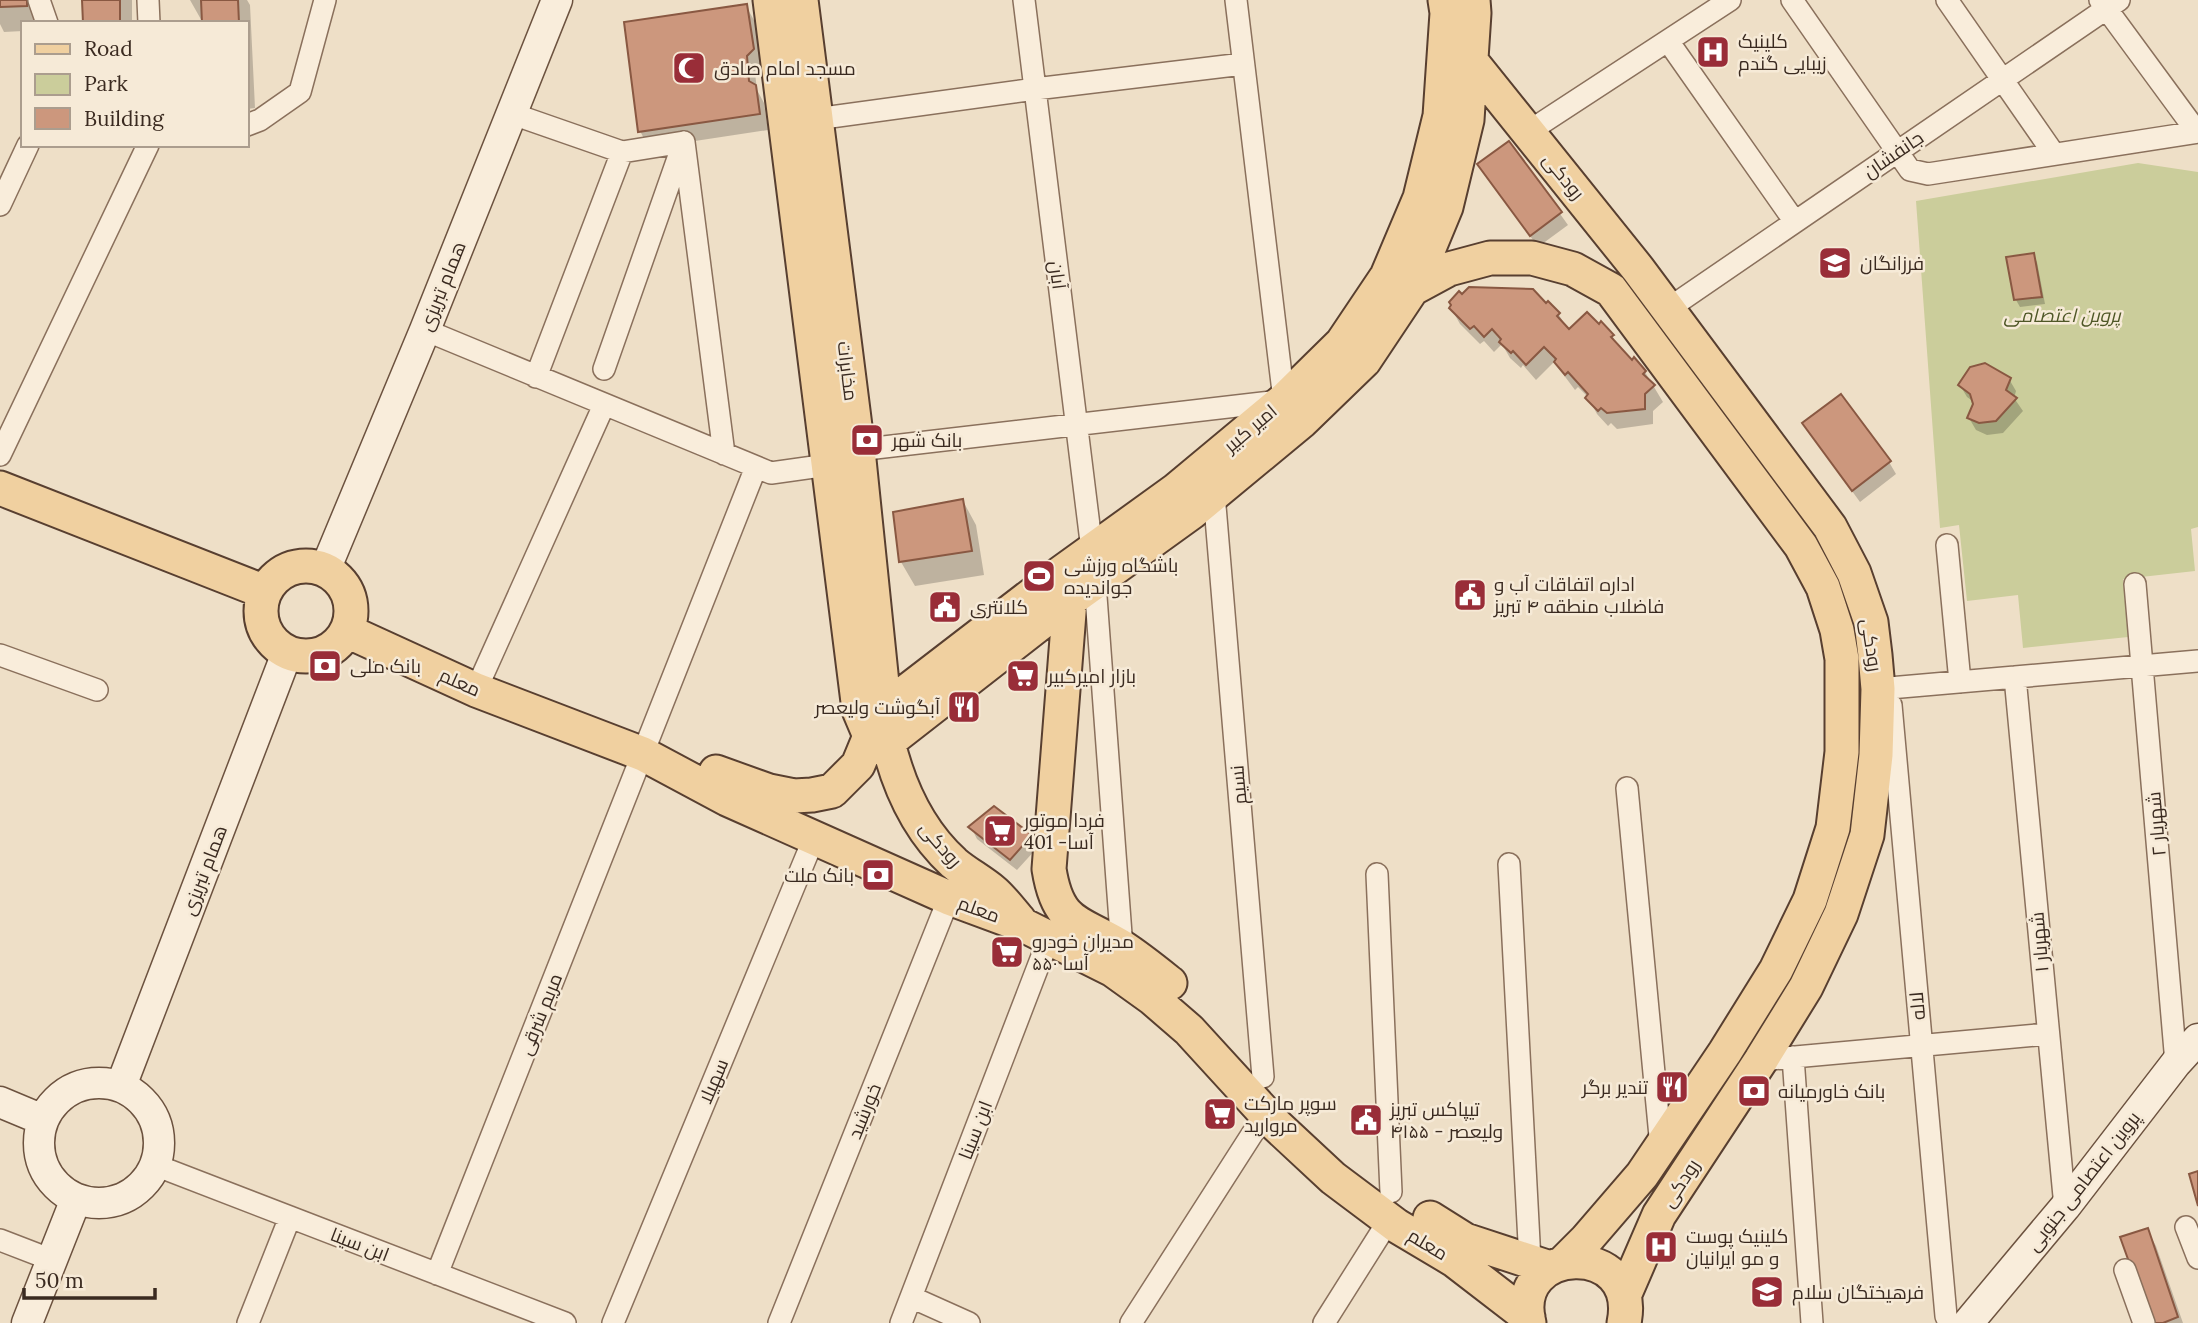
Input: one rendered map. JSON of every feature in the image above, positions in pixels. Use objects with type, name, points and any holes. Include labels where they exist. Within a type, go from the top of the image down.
[{"type":"main road","name":"مخابرات","points":[[770,0],[858,450],[881,729]]},
{"type":"main road","name":"مخابرات","points":[[801,0],[816,119],[811,208],[828,465],[859,710],[881,729]]},
{"type":"main road","name":"امیر کبیر","points":[[1073,587],[1214,494],[1293,411],[1387,276],[1420,198],[1440,116],[1447,13],[1445,0]]},
{"type":"main road","name":"امیر کبیر","points":[[1073,587],[1092,550],[1364,361],[1412,289],[1446,207],[1467,120],[1473,0]]},
{"type":"main road","name":"همام تبریزی","points":[[325,570],[425,330],[555,2]]},
{"type":"main road","name":"رودکى","points":[[1471,61],[1668,309],[1830,527],[1854,573],[1871,622],[1875,655],[1884,689],[1867,835],[1841,914],[1806,987],[1659,1215],[1629,1311]]},
{"type":"main road","name":"رودکى","points":[[1412,289],[1449,269],[1490,258],[1532,258],[1573,269],[1611,290],[1801,546],[1823,587],[1837,630],[1842,659],[1842,752],[1833,828],[1810,900],[1776,970],[1642,1175],[1586,1240],[1548,1263],[1529,1294],[1528,1320]]},
{"type":"main road","points":[[0,490],[265,592]]},
{"type":"main road","points":[[314,566],[325,570],[335,576],[349,596],[351,607],[347,631],[341,641],[321,654],[298,656],[287,653],[276,646],[263,627],[260,615],[265,592],[280,574],[290,568],[314,566]]},
{"type":"main road","points":[[643,754],[701,766],[769,792],[812,796],[832,790],[858,765],[881,729],[1073,587]]},
{"type":"main road","name":"معلم","points":[[1073,587],[1049,869],[1053,894],[1071,921],[1122,948],[1205,1013],[1291,1108],[1348,1160],[1390,1206],[1528,1320]]},
{"type":"main road","name":"معلم","points":[[347,631],[476,690],[643,754],[727,799],[949,898],[1037,932],[1114,970],[1189,1030],[1265,1114],[1333,1178],[1390,1206],[1410,1206],[1465,1240],[1548,1263],[1576,1260],[1600,1266],[1619,1284],[1629,1311]]},
{"type":"main road","name":"همام تبریزی","points":[[121,1087],[287,653]]},
{"type":"main road","points":[[1842,659],[1875,655]]},
{"type":"main road","name":"رودکی","points":[[881,729],[906,798],[929,836],[955,863],[995,893],[1037,932]]},
{"type":"main road","points":[[1790,941],[1819,960]]},
{"type":"main road","name":"پروین اعتصامی جنوبی","points":[[1968,1323],[2198,1039]]},
{"type":"main road","points":[[106,1082],[121,1087],[135,1094],[146,1105],[154,1119],[159,1150],[155,1165],[142,1185],[122,1198],[99,1203],[76,1199],[62,1191],[51,1180],[43,1166],[39,1135],[43,1120],[56,1100],[75,1087],[106,1082]]},
{"type":"main road","points":[[0,1102],[43,1120]]},
{"type":"main road","points":[[27,1323],[76,1199]]},
{"type":"street","points":[[39,0],[46,21]]},
{"type":"street","points":[[148,0],[149,21]]},
{"type":"street","points":[[248,125],[260,120],[300,92],[325,0]]},
{"type":"street","name":"آبان","points":[[1024,0],[1092,550]]},
{"type":"street","points":[[858,450],[1076,425],[1293,411],[1236,0]]},
{"type":"street","points":[[1528,132],[1730,0]]},
{"type":"street","points":[[1792,0],[1910,170],[1928,174],[2198,132],[2108,3]]},
{"type":"street","points":[[1947,0],[2054,154]]},
{"type":"street","name":"جانفشان","points":[[1668,309],[2002,80],[2108,3]]},
{"type":"street","points":[[1668,41],[1795,222]]},
{"type":"street","points":[[816,119],[1243,64]]},
{"type":"street","points":[[510,113],[622,152],[684,142]]},
{"type":"street","points":[[604,369],[684,142]]},
{"type":"street","points":[[684,142],[724,454]]},
{"type":"street","points":[[0,205],[27,147]]},
{"type":"street","points":[[0,455],[147,147]]},
{"type":"street","points":[[536,377],[622,152]]},
{"type":"street","points":[[425,330],[771,473],[828,465]]},
{"type":"street","points":[[476,690],[604,405]]},
{"type":"street","name":"مریم شرقی","points":[[437,1274],[756,467]]},
{"type":"street","name":"نسیم","points":[[1214,494],[1263,1077]]},
{"type":"street","points":[[1947,545],[1960,682]]},
{"type":"street","name":"شهریار ۲","points":[[2135,584],[2176,1063]]},
{"type":"street","points":[[1073,587],[1122,948]]},
{"type":"street","points":[[0,655],[97,690]]},
{"type":"street","points":[[1884,689],[2198,661]]},
{"type":"street","name":"شهریار ۱","points":[[2015,677],[2064,1207]]},
{"type":"street","name":"لاله","points":[[1884,689],[1946,1316],[1949,1323]]},
{"type":"street","points":[[1627,789],[1661,1147]]},
{"type":"street","name":"سهیلا","points":[[612,1323],[814,838]]},
{"type":"street","points":[[1509,864],[1548,1263]]},
{"type":"street","points":[[1324,1323],[1390,1206],[1377,874]]},
{"type":"street","name":"خورشید","points":[[779,1323],[949,898]]},
{"type":"street","name":"ابن سینا","points":[[901,1323],[1037,932]]},
{"type":"street","points":[[1760,1060],[2047,1034]]},
{"type":"street","points":[[1793,1057],[1812,1323]]},
{"type":"street","points":[[1131,1323],[1265,1114]]},
{"type":"street","name":"ابن سینا","points":[[155,1165],[552,1321]]},
{"type":"street","points":[[248,1323],[290,1217]]},
{"type":"street","points":[[2186,1227],[2198,1258]]},
{"type":"street","points":[[0,1240],[52,1260]]},
{"type":"street","points":[[2125,1270],[2144,1323]]},
{"type":"street","points":[[911,1297],[968,1323]]},
{"type":"green space","name":"پروین اعتصامى","points":[[2138,163],[2198,172],[2198,527],[2191,529],[2195,571],[2123,579],[2128,637],[2023,648],[2018,595],[1967,601],[1959,525],[1940,528],[1916,201]]},
{"type":"building","points":[[0,0],[27,0],[27,6],[0,7]]},
{"type":"building","points":[[82,0],[120,0],[120,21],[83,21]]},
{"type":"building","points":[[201,0],[238,0],[239,21],[202,21]]},
{"type":"building","name":"مسجد امام صادق","points":[[747,4],[754,49],[747,56],[749,81],[756,85],[760,114],[638,132],[624,22]]},
{"type":"building","points":[[1509,141],[1562,212],[1530,236],[1477,164]]},
{"type":"building","points":[[2034,253],[2042,297],[2014,300],[2006,257]]},
{"type":"building","points":[[1469,287],[1533,289],[1560,313],[1557,316],[1569,329],[1587,312],[1599,324],[1601,321],[1614,335],[1611,337],[1632,360],[1634,357],[1646,371],[1643,374],[1655,385],[1645,394],[1645,409],[1607,413],[1601,408],[1598,411],[1585,398],[1588,394],[1568,372],[1565,375],[1554,362],[1556,359],[1544,347],[1526,365],[1513,351],[1511,353],[1499,342],[1501,339],[1492,329],[1484,337],[1474,326],[1470,329],[1449,308],[1449,302],[1459,291],[1462,294]]},
{"type":"building","points":[[1985,363],[2011,378],[2006,390],[2017,398],[1996,421],[1979,423],[1967,418],[1973,404],[1970,394],[1958,385],[1970,367]]},
{"type":"building","points":[[1841,394],[1891,461],[1852,491],[1802,423]]},
{"type":"building","points":[[963,499],[972,551],[899,562],[893,512]]},
{"type":"building","name":"فردا موتور 401 -آسا","points":[[994,806],[1032,835],[1010,860],[968,827]]},
{"type":"building","points":[[2198,1171],[2198,1206],[2189,1174]]},
{"type":"building","points":[[2148,1228],[2178,1317],[2163,1323],[2151,1323],[2120,1237]]},
{"type":"place","name":"کلینیک زیبایی گندم","points":[[1713,52]]},
{"type":"place","name":"مسجد امام صادق","points":[[689,68]]},
{"type":"place","name":"فرزانگان","points":[[1835,263]]},
{"type":"place","name":"بانک شهر","points":[[867,440]]},
{"type":"place","name":"باشگاه ورزشی جواندیده","points":[[1039,576]]},
{"type":"place","name":"اداره اتفاقات آب و فاضلاب منطقه ۴ تبریز","points":[[1470,595]]},
{"type":"place","name":"کلانتری","points":[[945,607]]},
{"type":"place","name":"بانک ملی","points":[[325,666]]},
{"type":"place","name":"بازار امیرکبیر","points":[[1023,676]]},
{"type":"place","name":"آبگوشت ولیعصر","points":[[964,707]]},
{"type":"place","name":"فردا موتور 401 -آسا","points":[[1000,831]]},
{"type":"place","name":"بانک ملت","points":[[878,875]]},
{"type":"place","name":"مدیران خودرو ۵۵۰ آسا","points":[[1007,952]]},
{"type":"place","name":"تندیر برگر","points":[[1672,1087]]},
{"type":"place","name":"بانک خاورمیانه","points":[[1754,1091]]},
{"type":"place","name":"سوپر مارکت مروارید","points":[[1220,1114]]},
{"type":"place","name":"تیپاکس تبریز ولیعصر - ۴۱۵۵","points":[[1366,1120]]},
{"type":"place","name":"کلینیک پوست و مو ایرانیان","points":[[1661,1247]]},
{"type":"place","name":"فرهیختگان سلام","points":[[1767,1292]]}]
